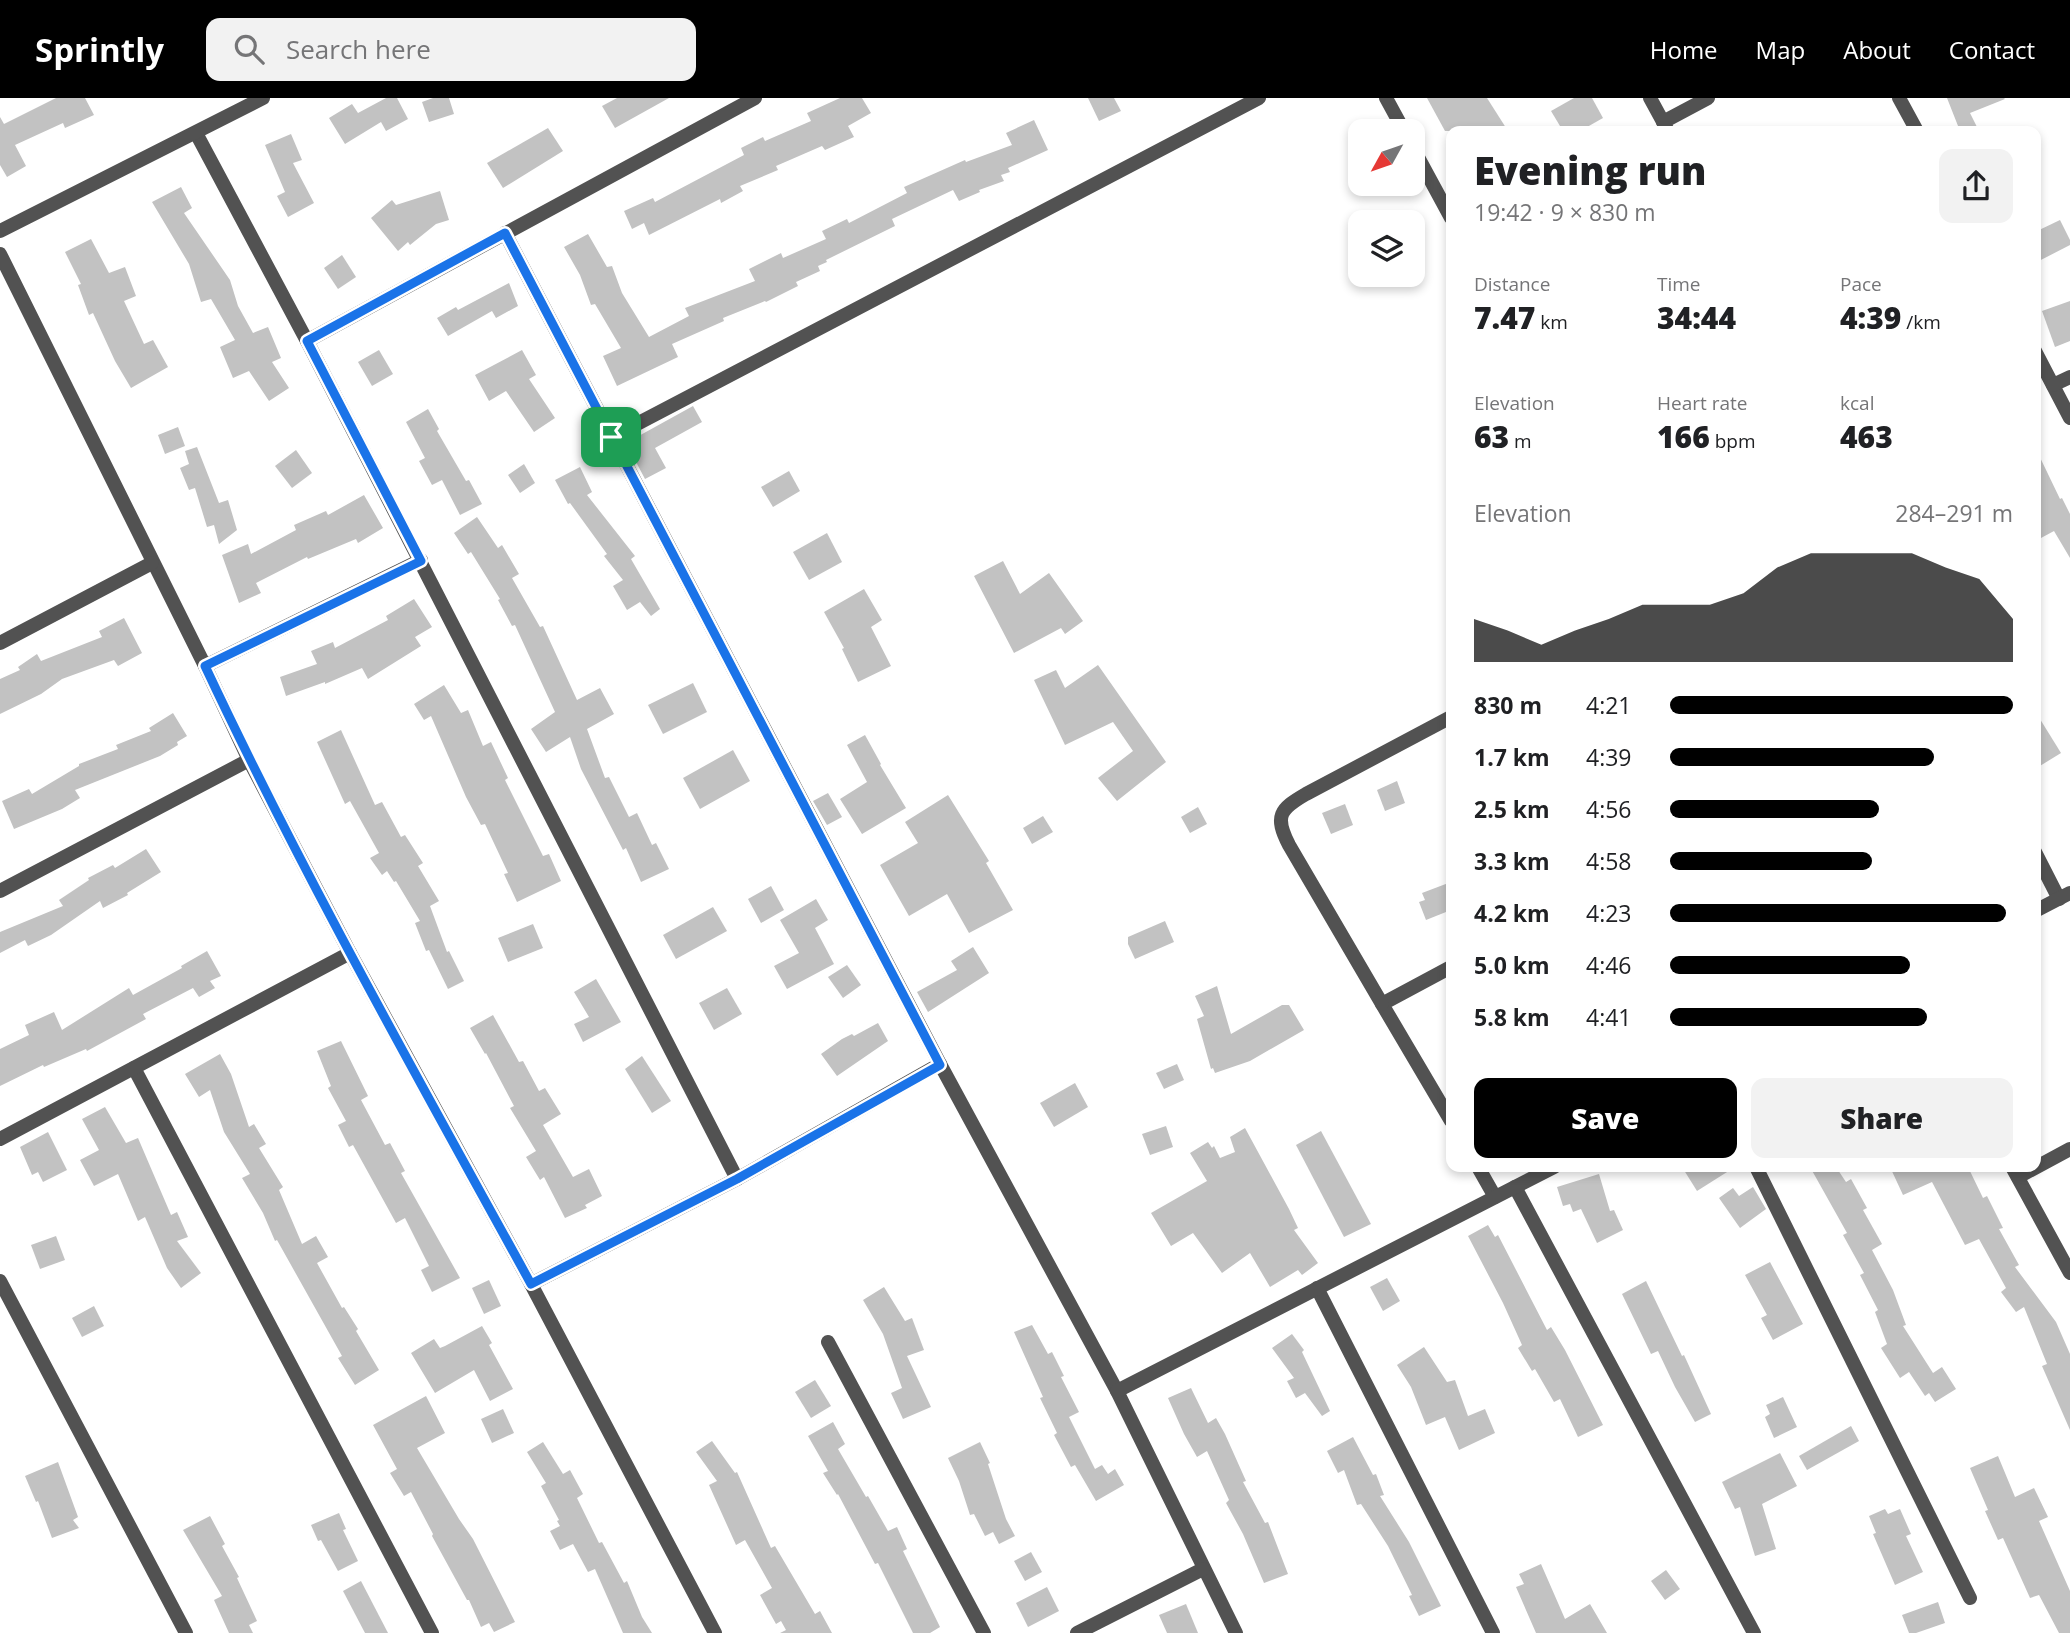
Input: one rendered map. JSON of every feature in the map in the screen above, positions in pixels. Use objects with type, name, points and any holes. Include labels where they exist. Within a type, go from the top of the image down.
[{"type":"street","points":[[0,231],[262,98]]},
{"type":"street","points":[[307,341],[755,98]]},
{"type":"street","points":[[611,437],[1259,98]]},
{"type":"street","points":[[1386,98],[1397,119]]},
{"type":"street","points":[[1650,98],[1664,126]]},
{"type":"street","points":[[1666,126],[1708,98]]},
{"type":"street","points":[[1899,98],[1914,126]]},
{"type":"street","points":[[196,133],[421,561],[737,1179]]},
{"type":"street","points":[[1425,170],[1446,209]]},
{"type":"street","points":[[505,233],[940,1065],[1117,1391],[1236,1633]]},
{"type":"street","points":[[0,254],[249,760],[715,1633]]},
{"type":"street","points":[[2041,362],[2070,418]]},
{"type":"street","points":[[2053,385],[2070,377]]},
{"type":"street","points":[[205,666],[421,561]]},
{"type":"street","points":[[0,643],[152,563]]},
{"type":"street","points":[[1446,720],[1292,802],[1280,818],[1289,845],[1446,1113]]},
{"type":"street","points":[[0,891],[249,760]]},
{"type":"street","points":[[2041,861],[2064,896],[2041,909]]},
{"type":"street","points":[[0,1139],[350,953]]},
{"type":"street","points":[[1382,1004],[1446,970]]},
{"type":"street","points":[[531,1284],[737,1179],[940,1065]]},
{"type":"street","points":[[134,1068],[432,1633]]},
{"type":"street","points":[[2041,1161],[2070,1149]]},
{"type":"street","points":[[1481,1172],[1495,1197]]},
{"type":"street","points":[[1117,1391],[1544,1172]]},
{"type":"street","points":[[1758,1172],[1970,1598]]},
{"type":"street","points":[[2015,1172],[2070,1273]]},
{"type":"street","points":[[1515,1187],[1754,1633]]},
{"type":"street","points":[[0,1281],[186,1633]]},
{"type":"street","points":[[1317,1288],[1493,1633]]},
{"type":"street","points":[[828,1342],[984,1633]]},
{"type":"street","points":[[1077,1633],[1203,1569]]},
{"type":"building","points":[[56,98],[85,98],[94,115],[65,128],[63,123],[15,145],[26,166],[7,177],[0,165],[0,117],[4,124]]},
{"type":"building","points":[[386,98],[397,98],[408,119],[386,131],[381,122],[345,144],[329,118],[352,104],[358,113]]},
{"type":"building","points":[[433,98],[449,98],[454,114],[429,122],[422,102]]},
{"type":"building","points":[[617,98],[669,98],[615,128],[602,106]]},
{"type":"building","points":[[840,98],[862,98],[871,113],[848,126],[854,137],[825,150],[822,146],[776,166],[778,170],[740,186],[743,191],[721,203],[720,199],[649,235],[644,223],[632,229],[624,211],[653,198],[655,202],[744,155],[741,148],[763,137],[765,141],[811,121],[807,113]]},
{"type":"building","points":[[1088,98],[1114,98],[1121,111],[1099,121]]},
{"type":"building","points":[[1427,98],[1487,98],[1505,126],[1446,126],[1445,131]]},
{"type":"building","points":[[1574,98],[1592,98],[1603,118],[1589,126],[1560,126],[1551,111]]},
{"type":"building","points":[[1947,98],[2005,99],[1970,113],[1976,126],[1958,126]]},
{"type":"building","points":[[1034,120],[1048,150],[1008,168],[1010,172],[1001,175],[1004,181],[959,201],[953,190],[892,219],[895,226],[826,260],[827,262],[818,266],[820,271],[796,282],[798,286],[766,302],[723,318],[724,321],[672,344],[678,357],[617,386],[603,356],[621,348],[595,304],[591,305],[580,275],[564,247],[588,234],[607,267],[612,266],[622,293],[649,337],[689,316],[685,308],[755,281],[749,269],[781,253],[783,258],[826,239],[822,231],[847,219],[849,223],[907,193],[904,187],[965,160],[966,162],[1012,145],[1006,133]]},
{"type":"building","points":[[548,128],[563,151],[503,188],[487,163]]},
{"type":"building","points":[[291,134],[302,160],[293,163],[314,203],[288,217],[277,196],[285,192],[265,145]]},
{"type":"building","points":[[181,187],[192,208],[184,213],[230,280],[238,306],[253,333],[268,327],[281,358],[272,362],[289,388],[269,401],[249,371],[233,378],[220,347],[235,340],[211,299],[201,302],[189,264],[152,202]]},
{"type":"building","points":[[440,191],[449,220],[436,224],[398,251],[371,218],[392,200],[396,205]]},
{"type":"building","points":[[2060,220],[2070,245],[2041,260],[2041,229]]},
{"type":"building","points":[[91,239],[109,273],[125,267],[136,296],[124,301],[144,344],[153,340],[168,367],[131,388],[93,313],[89,315],[78,285],[81,284],[65,252]]},
{"type":"building","points":[[342,255],[356,277],[338,289],[324,268]]},
{"type":"building","points":[[509,283],[518,306],[496,318],[492,311],[448,336],[437,318]]},
{"type":"building","points":[[2070,301],[2070,341],[2055,347],[2042,311]]},
{"type":"building","points":[[379,350],[393,374],[372,386],[358,362]]},
{"type":"building","points":[[522,350],[536,375],[529,379],[555,418],[534,432],[506,391],[489,401],[475,375]]},
{"type":"building","points":[[693,406],[702,422],[655,448],[666,468],[645,479],[626,443]]},
{"type":"building","points":[[428,409],[439,429],[437,431],[482,504],[460,515],[442,480],[432,485],[419,461],[425,458],[406,422]]},
{"type":"building","points":[[178,427],[185,446],[165,454],[158,435]]},
{"type":"building","points":[[197,447],[219,503],[228,500],[237,530],[219,544],[214,525],[207,527],[195,488],[189,490],[180,468],[189,464],[185,451]]},
{"type":"building","points":[[296,450],[312,473],[292,488],[275,466]]},
{"type":"building","points":[[2041,459],[2070,514],[2070,558],[2054,531],[2041,538]]},
{"type":"building","points":[[524,464],[535,483],[520,493],[508,475]]},
{"type":"building","points":[[580,467],[592,492],[587,495],[635,556],[631,559],[660,609],[651,616],[640,602],[627,610],[613,586],[623,580],[604,556],[607,554],[570,503],[568,504],[555,480]]},
{"type":"building","points":[[789,471],[800,491],[773,507],[761,487]]},
{"type":"building","points":[[364,495],[383,528],[358,543],[356,539],[308,559],[307,557],[256,583],[261,593],[239,603],[222,555],[248,544],[251,554],[296,530],[294,525],[326,511],[328,515]]},
{"type":"building","points":[[477,517],[498,548],[502,545],[519,574],[512,578],[540,627],[543,626],[577,700],[600,688],[614,714],[587,729],[605,778],[609,777],[629,817],[637,813],[652,845],[656,843],[669,869],[641,882],[626,848],[623,850],[581,769],[570,737],[546,752],[531,729],[555,712],[515,625],[512,626],[498,600],[500,599],[471,552],[468,554],[454,533]]},
{"type":"building","points":[[827,533],[842,562],[809,580],[793,552]]},
{"type":"building","points":[[1003,561],[1020,594],[1049,573],[1083,621],[1065,634],[1061,628],[1014,653],[974,576]]},
{"type":"building","points":[[864,589],[882,620],[871,627],[891,666],[858,682],[842,649],[844,648],[824,612]]},
{"type":"building","points":[[414,599],[432,627],[415,637],[421,646],[368,679],[362,668],[325,684],[286,696],[280,677],[317,664],[311,651],[333,642],[335,648],[388,620],[386,616]]},
{"type":"building","points":[[124,618],[142,653],[118,666],[114,660],[62,679],[41,694],[0,714],[0,679],[20,670],[18,667],[37,654],[41,661],[102,637],[99,631]]},
{"type":"building","points":[[1098,665],[1166,762],[1117,801],[1098,778],[1133,751],[1113,722],[1065,745],[1034,680],[1056,670],[1065,688]]},
{"type":"building","points":[[693,683],[707,712],[663,734],[648,705]]},
{"type":"building","points":[[444,685],[461,713],[468,710],[483,746],[491,742],[508,778],[505,780],[543,856],[549,854],[561,881],[517,902],[504,874],[508,873],[485,824],[481,825],[466,797],[431,716],[424,720],[414,704]]},
{"type":"building","points":[[173,713],[187,736],[177,742],[178,745],[160,756],[75,790],[80,798],[62,809],[14,829],[2,801],[29,789],[32,794],[79,764],[118,749],[116,745],[151,731],[149,728]]},
{"type":"building","points":[[2041,721],[2061,753],[2041,765]]},
{"type":"building","points":[[341,730],[375,805],[382,802],[401,837],[405,835],[423,863],[418,866],[439,901],[430,906],[447,952],[449,951],[464,981],[448,989],[429,950],[426,951],[415,923],[420,921],[396,881],[394,882],[387,871],[382,875],[370,858],[379,853],[350,801],[345,804],[317,742]]},
{"type":"building","points":[[865,735],[906,808],[862,834],[840,799],[867,782],[847,745]]},
{"type":"building","points":[[733,750],[750,781],[700,809],[683,778]]},
{"type":"building","points":[[1397,781],[1405,803],[1385,811],[1377,790]]},
{"type":"building","points":[[828,793],[842,817],[827,825],[813,801]]},
{"type":"building","points":[[948,795],[989,861],[986,863],[1013,910],[969,933],[947,894],[909,916],[880,865],[918,843],[905,822]]},
{"type":"building","points":[[1345,804],[1353,825],[1331,834],[1322,813]]},
{"type":"building","points":[[1198,807],[1207,824],[1190,833],[1181,817]]},
{"type":"building","points":[[1043,816],[1053,832],[1032,844],[1023,828]]},
{"type":"building","points":[[146,849],[161,872],[127,893],[128,895],[103,908],[100,901],[51,935],[28,946],[25,940],[0,953],[0,932],[63,906],[59,900],[89,880],[88,878],[113,865],[115,868]]},
{"type":"building","points":[[1446,884],[1446,912],[1426,920],[1419,902],[1425,900],[1422,893]]},
{"type":"building","points":[[771,886],[784,910],[761,923],[748,899]]},
{"type":"building","points":[[816,899],[828,920],[815,928],[834,964],[787,989],[774,966],[799,953],[780,920]]},
{"type":"building","points":[[713,907],[727,931],[676,959],[663,935]]},
{"type":"building","points":[[1165,921],[1174,942],[1135,959],[1128,944],[1128,937]]},
{"type":"building","points":[[533,924],[543,948],[508,962],[498,938]]},
{"type":"building","points":[[973,947],[989,973],[928,1012],[917,992],[957,970],[951,961]]},
{"type":"building","points":[[207,951],[221,976],[210,981],[215,988],[199,997],[193,988],[143,1014],[146,1019],[87,1051],[86,1049],[44,1067],[43,1065],[0,1086],[0,1049],[29,1035],[25,1025],[54,1012],[62,1030],[129,988],[133,995]]},
{"type":"building","points":[[847,965],[861,985],[843,998],[828,977]]},
{"type":"building","points":[[596,979],[621,1022],[583,1042],[574,1024],[589,1017],[574,992]]},
{"type":"building","points":[[1217,986],[1231,1034],[1282,1005],[1289,1005],[1304,1030],[1250,1061],[1215,1073],[1213,1068],[1211,1069],[1197,1019],[1204,1016],[1195,996]]},
{"type":"building","points":[[727,988],[742,1014],[714,1030],[699,1003]]},
{"type":"building","points":[[493,1015],[519,1062],[523,1061],[539,1091],[545,1088],[561,1114],[543,1125],[573,1177],[589,1169],[602,1196],[585,1205],[587,1208],[565,1218],[544,1177],[540,1180],[526,1157],[536,1151],[510,1108],[514,1106],[470,1028]]},
{"type":"building","points":[[878,1023],[888,1041],[837,1076],[821,1054],[842,1039],[852,1034],[854,1036]]},
{"type":"building","points":[[341,1041],[368,1096],[361,1100],[385,1145],[390,1143],[405,1171],[401,1173],[460,1278],[432,1292],[421,1270],[429,1266],[405,1218],[396,1223],[353,1145],[349,1147],[338,1125],[346,1121],[328,1088],[331,1086],[317,1051]]},
{"type":"building","points":[[220,1054],[231,1074],[249,1127],[254,1124],[266,1144],[259,1148],[283,1187],[279,1190],[302,1244],[316,1236],[328,1257],[317,1263],[342,1308],[344,1307],[358,1329],[356,1331],[379,1370],[355,1385],[338,1358],[342,1356],[242,1178],[250,1174],[224,1132],[210,1090],[199,1097],[185,1074]]},
{"type":"building","points":[[642,1056],[671,1101],[652,1113],[625,1069]]},
{"type":"building","points":[[1177,1064],[1184,1080],[1164,1089],[1156,1073]]},
{"type":"building","points":[[1075,1083],[1088,1107],[1054,1127],[1040,1103]]},
{"type":"building","points":[[105,1107],[126,1143],[138,1138],[171,1215],[177,1212],[188,1237],[177,1241],[201,1273],[181,1288],[167,1268],[145,1217],[138,1221],[118,1174],[94,1186],[80,1160],[99,1150],[82,1119]]},
{"type":"building","points":[[1166,1126],[1173,1147],[1150,1155],[1142,1134]]},
{"type":"building","points":[[1245,1128],[1289,1209],[1298,1228],[1294,1230],[1318,1263],[1302,1275],[1298,1270],[1270,1287],[1250,1253],[1222,1273],[1193,1233],[1171,1246],[1151,1213],[1207,1181],[1190,1153],[1208,1142],[1212,1148],[1214,1146],[1220,1158],[1235,1152],[1230,1137]]},
{"type":"building","points":[[1321,1131],[1371,1224],[1344,1237],[1296,1145]]},
{"type":"building","points":[[48,1132],[67,1170],[43,1182],[38,1172],[32,1175],[20,1147]]},
{"type":"building","points":[[1685,1172],[1727,1172],[1697,1191]]},
{"type":"building","points":[[1813,1172],[1839,1172],[1846,1182],[1851,1179],[1867,1208],[1863,1210],[1882,1244],[1872,1250],[1893,1290],[1906,1325],[1903,1326],[1933,1373],[1942,1367],[1956,1389],[1935,1402],[1929,1393],[1925,1396],[1909,1372],[1900,1378],[1881,1348],[1887,1344],[1875,1312],[1878,1310],[1860,1275],[1864,1273],[1843,1235],[1847,1233]]},
{"type":"building","points":[[1892,1172],[1970,1172],[1983,1198],[1987,1196],[2003,1228],[1999,1229],[2019,1265],[2015,1267],[2056,1322],[2070,1354],[2070,1430],[2042,1366],[2047,1364],[2024,1307],[2016,1312],[2001,1292],[2006,1288],[1979,1239],[1965,1245],[1932,1182],[1903,1195]]},
{"type":"building","points":[[1599,1174],[1610,1211],[1614,1210],[1623,1230],[1597,1243],[1581,1209],[1573,1212],[1570,1204],[1563,1206],[1557,1187]]},
{"type":"building","points":[[1753,1187],[1766,1209],[1740,1228],[1719,1198],[1733,1188],[1739,1196]]},
{"type":"building","points":[[1488,1225],[1495,1237],[1498,1235],[1547,1330],[1551,1327],[1565,1350],[1603,1425],[1578,1437],[1560,1399],[1554,1402],[1535,1369],[1532,1371],[1518,1348],[1522,1345],[1468,1236]]},
{"type":"building","points":[[56,1236],[65,1260],[40,1269],[31,1245]]},
{"type":"building","points":[[1770,1262],[1803,1324],[1773,1340],[1761,1318],[1767,1315],[1745,1275]]},
{"type":"building","points":[[1387,1278],[1400,1301],[1383,1311],[1370,1287]]},
{"type":"building","points":[[489,1280],[501,1306],[484,1314],[472,1288]]},
{"type":"building","points":[[1646,1281],[1711,1414],[1695,1422],[1658,1351],[1651,1354],[1622,1294]]},
{"type":"building","points":[[884,1287],[905,1321],[912,1318],[924,1350],[907,1356],[931,1407],[903,1419],[891,1393],[902,1388],[883,1334],[863,1300]]},
{"type":"building","points":[[94,1306],[104,1326],[82,1337],[72,1318]]},
{"type":"building","points":[[1032,1325],[1048,1354],[1052,1352],[1064,1376],[1061,1377],[1079,1412],[1069,1417],[1095,1469],[1102,1465],[1108,1474],[1115,1469],[1124,1485],[1096,1501],[1075,1465],[1071,1467],[1054,1435],[1057,1433],[1014,1332]]},
{"type":"building","points":[[482,1326],[492,1343],[489,1345],[513,1389],[490,1401],[474,1370],[435,1393],[411,1353],[434,1339],[440,1348]]},
{"type":"building","points":[[1292,1334],[1304,1350],[1302,1352],[1330,1411],[1322,1416],[1305,1393],[1296,1398],[1287,1381],[1294,1378],[1272,1348]]},
{"type":"building","points":[[1424,1347],[1447,1382],[1455,1380],[1468,1416],[1485,1409],[1495,1433],[1459,1450],[1445,1417],[1426,1425],[1411,1387],[1397,1365]]},
{"type":"building","points":[[815,1380],[831,1406],[811,1418],[795,1392]]},
{"type":"building","points":[[1191,1388],[1208,1423],[1216,1418],[1225,1434],[1246,1481],[1243,1482],[1265,1523],[1268,1522],[1288,1574],[1264,1583],[1226,1503],[1229,1500],[1207,1451],[1197,1457],[1184,1434],[1168,1398]]},
{"type":"building","points":[[426,1396],[445,1433],[417,1448],[473,1539],[515,1622],[494,1632],[489,1623],[481,1627],[411,1492],[404,1496],[390,1473],[397,1469],[373,1425]]},
{"type":"building","points":[[1783,1397],[1797,1427],[1774,1438],[1765,1417],[1770,1414],[1766,1405]]},
{"type":"building","points":[[503,1409],[514,1433],[492,1443],[481,1419]]},
{"type":"building","points":[[833,1422],[845,1444],[838,1449],[866,1497],[868,1496],[888,1531],[897,1527],[907,1549],[903,1551],[940,1627],[930,1633],[913,1633],[878,1563],[875,1564],[838,1494],[823,1473],[828,1471],[808,1436]]},
{"type":"building","points":[[1851,1426],[1859,1441],[1807,1470],[1799,1456]]},
{"type":"building","points":[[1353,1437],[1373,1475],[1376,1474],[1384,1495],[1380,1496],[1409,1542],[1441,1606],[1419,1616],[1409,1596],[1412,1595],[1388,1546],[1361,1504],[1357,1505],[1344,1470],[1338,1473],[1327,1451]]},
{"type":"building","points":[[712,1441],[735,1473],[737,1472],[771,1548],[775,1546],[815,1614],[820,1611],[832,1633],[780,1633],[786,1630],[781,1621],[776,1624],[760,1595],[772,1588],[745,1540],[736,1545],[709,1485],[717,1481],[696,1452]]},
{"type":"building","points":[[543,1442],[563,1474],[570,1470],[583,1494],[577,1498],[599,1543],[602,1542],[624,1583],[627,1581],[652,1633],[623,1633],[595,1569],[588,1572],[573,1544],[560,1550],[550,1531],[560,1526],[557,1521],[559,1520],[541,1486],[546,1483],[527,1452]]},
{"type":"building","points":[[980,1442],[990,1463],[988,1464],[1006,1519],[1015,1536],[999,1544],[993,1532],[985,1536],[974,1514],[970,1515],[948,1458]]},
{"type":"building","points":[[1780,1453],[1797,1486],[1762,1504],[1776,1549],[1755,1556],[1740,1507],[1735,1509],[1722,1482]]},
{"type":"building","points":[[1998,1456],[2015,1497],[2034,1488],[2048,1517],[2039,1521],[2070,1591],[2070,1633],[2059,1633],[2039,1595],[2030,1598],[2003,1538],[1998,1540],[1985,1511],[1988,1510],[1970,1468]]},
{"type":"building","points":[[58,1462],[78,1517],[73,1520],[79,1528],[52,1538],[25,1476]]},
{"type":"building","points":[[1885,1509],[1888,1514],[1900,1509],[1911,1534],[1906,1536],[1923,1572],[1895,1585],[1873,1534],[1876,1533],[1869,1516]]},
{"type":"building","points":[[339,1513],[346,1529],[343,1530],[358,1561],[338,1571],[311,1525]]},
{"type":"building","points":[[210,1516],[225,1544],[222,1546],[239,1577],[237,1578],[257,1621],[249,1625],[253,1633],[229,1633],[214,1600],[222,1596],[183,1530]]},
{"type":"building","points":[[1031,1552],[1042,1572],[1025,1581],[1014,1561]]},
{"type":"building","points":[[1541,1564],[1565,1619],[1590,1604],[1607,1633],[1536,1633],[1516,1587],[1524,1584],[1519,1574]]},
{"type":"building","points":[[1666,1570],[1680,1589],[1665,1600],[1651,1581]]},
{"type":"building","points":[[361,1581],[388,1633],[365,1633],[343,1591]]},
{"type":"building","points":[[1047,1587],[1059,1611],[1028,1627],[1016,1603]]},
{"type":"building","points":[[1938,1602],[1945,1623],[1909,1633],[1902,1615]]},
{"type":"building","points":[[1186,1604],[1198,1633],[1167,1633],[1159,1615]]},
{"type":"route","points":[[505,233],[611,437],[940,1065],[737,1179],[531,1284],[350,953],[249,760],[205,666],[421,561],[307,341],[505,233]]}]
